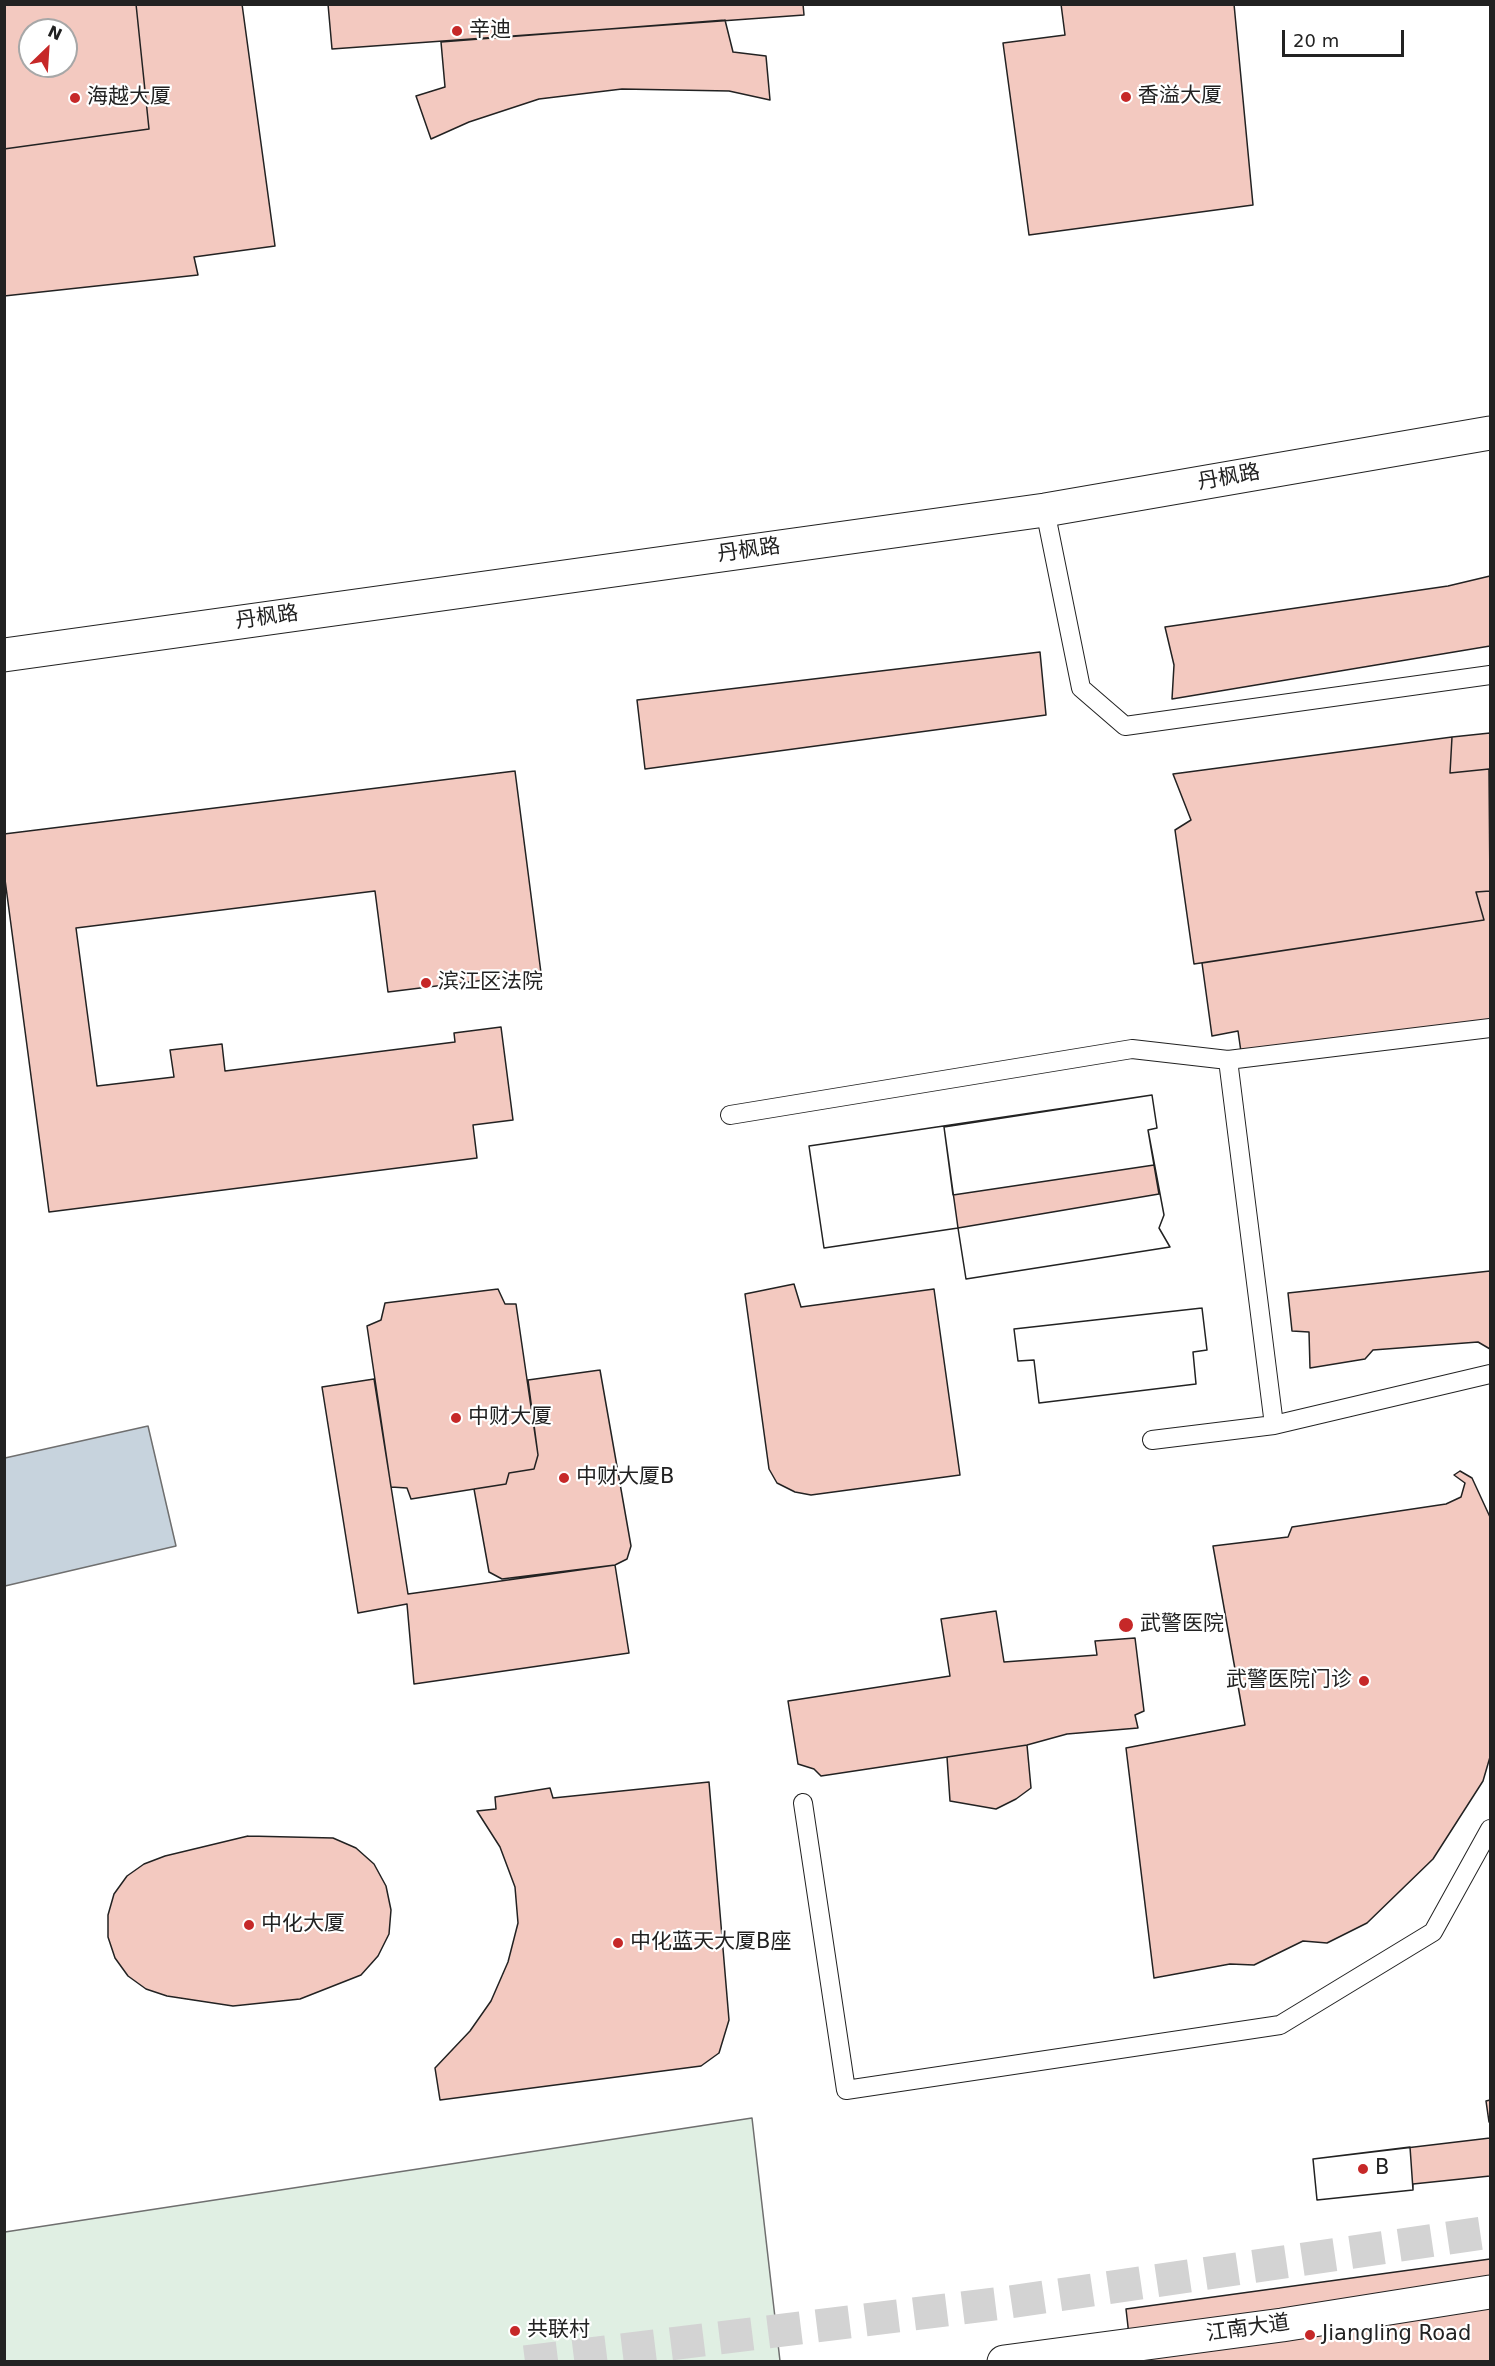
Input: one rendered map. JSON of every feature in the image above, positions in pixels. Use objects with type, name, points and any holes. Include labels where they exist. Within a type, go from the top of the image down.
[{"type":"street","name":"丹枫路","points":[[4,655],[1045,510],[1491,433]]},
{"type":"street","name":"江南大道","points":[[1004,2361],[1282,2325],[1491,2292]]},
{"type":"lane","points":[[1045,510],[1081,688],[1125,726],[1491,675]]},
{"type":"lane","points":[[730,1115],[1132,1049],[1228,1060],[1491,1028]]},
{"type":"lane","points":[[1228,1060],[1274,1425]]},
{"type":"lane","points":[[1152,1440],[1274,1425],[1491,1374]]},
{"type":"lane","points":[[803,1803],[846,2090],[1280,2025],[1432,1932],[1491,1829]]},
{"type":"green space","points":[[752,2118],[780,2361],[5,2361],[5,2232]]},
{"type":"shaded area","points":[[148,1426],[176,1546],[5,1586],[5,1458]]},
{"type":"building","name":"海越大厦","points":[[4,4],[136,4],[149,129],[4,149]]},
{"type":"building","points":[[136,4],[242,4],[275,246],[194,257],[198,275],[4,296],[4,149],[149,129]]},
{"type":"building","name":"辛迪","points":[[328,4],[803,4],[804,15],[332,49]]},
{"type":"building","name":"香溢大厦","points":[[1061,4],[1234,4],[1253,205],[1029,235],[1003,43],[1065,35]]},
{"type":"building","points":[[725,20],[733,52],[766,56],[770,100],[729,91],[622,89],[539,99],[469,122],[431,139],[416,96],[445,87],[441,42]]},
{"type":"building","points":[[1490,576],[1490,646],[1172,699],[1174,665],[1165,627],[1448,586]]},
{"type":"building","points":[[1040,652],[1046,715],[645,769],[637,700]]},
{"type":"building","points":[[1490,733],[1490,777],[1489,769],[1450,773],[1452,737]]},
{"type":"building","points":[[1452,737],[1450,773],[1489,769],[1490,891],[1476,892],[1484,920],[1194,964],[1175,830],[1191,820],[1173,774]]},
{"type":"building","name":"滨江区法院","points":[[515,771],[541,973],[388,992],[375,891],[76,928],[97,1086],[174,1077],[170,1050],[222,1044],[225,1071],[455,1042],[454,1033],[501,1027],[513,1120],[473,1125],[477,1158],[49,1212],[4,872],[4,834]]},
{"type":"building","points":[[1490,891],[1490,1023],[1242,1059],[1238,1031],[1212,1036],[1202,963],[1484,920],[1476,892]]},
{"type":"building","points":[[1152,1095],[1157,1128],[1148,1130],[1164,1215],[1159,1228],[1170,1247],[966,1279],[958,1228],[824,1248],[809,1146]]},
{"type":"building","points":[[1152,1095],[1157,1128],[1148,1130],[1164,1215],[1159,1228],[1170,1247],[966,1279],[958,1228],[824,1248],[809,1146]]},
{"type":"building","points":[[1152,1095],[1157,1128],[1148,1130],[1159,1194],[958,1228],[944,1127]]},
{"type":"building","points":[[1152,1095],[1157,1128],[1148,1130],[1154,1165],[953,1195],[944,1127]]},
{"type":"building","points":[[1490,1271],[1490,1349],[1478,1342],[1373,1350],[1365,1359],[1310,1368],[1309,1332],[1292,1331],[1288,1293]]},
{"type":"building","points":[[794,1284],[801,1307],[934,1289],[960,1475],[811,1495],[795,1492],[777,1483],[769,1469],[745,1294]]},
{"type":"building","name":"中财大厦","points":[[498,1289],[505,1304],[516,1304],[538,1455],[534,1469],[509,1473],[506,1484],[411,1499],[407,1488],[391,1487],[367,1326],[381,1320],[385,1303]]},
{"type":"building","points":[[1202,1308],[1207,1350],[1193,1352],[1196,1384],[1039,1403],[1034,1360],[1018,1361],[1014,1329]]},
{"type":"building","points":[[1202,1308],[1207,1350],[1193,1352],[1196,1384],[1039,1403],[1034,1360],[1018,1361],[1014,1329]]},
{"type":"building","name":"中财大厦B","points":[[600,1370],[631,1546],[627,1559],[615,1565],[502,1579],[489,1572],[474,1489],[506,1484],[509,1473],[534,1469],[538,1455],[528,1380]]},
{"type":"building","points":[[374,1379],[408,1594],[615,1565],[629,1653],[414,1684],[407,1604],[358,1613],[322,1387]]},
{"type":"building","name":"武警医院门诊","points":[[1460,1471],[1472,1478],[1490,1517],[1490,1757],[1483,1781],[1433,1859],[1367,1923],[1327,1943],[1303,1941],[1254,1965],[1230,1964],[1154,1978],[1126,1748],[1245,1725],[1213,1546],[1288,1537],[1292,1527],[1446,1504],[1461,1497],[1465,1483],[1454,1475]]},
{"type":"building","points":[[996,1611],[1004,1662],[1097,1655],[1095,1641],[1135,1638],[1144,1711],[1135,1715],[1138,1728],[1067,1734],[1027,1745],[821,1776],[814,1769],[798,1764],[788,1701],[950,1676],[941,1619]]},
{"type":"building","points":[[1027,1745],[1031,1788],[1016,1799],[996,1809],[950,1801],[947,1757]]},
{"type":"building","name":"中化蓝天大厦B座","points":[[709,1782],[729,2020],[719,2053],[701,2066],[440,2100],[435,2068],[470,2031],[491,2001],[508,1962],[518,1923],[515,1887],[500,1847],[477,1811],[496,1809],[495,1797],[550,1788],[553,1798]]},
{"type":"building","name":"中化大厦","points":[[248,1836],[333,1838],[356,1848],[374,1864],[386,1886],[391,1910],[389,1934],[378,1956],[361,1975],[300,1999],[233,2006],[167,1996],[146,1989],[128,1976],[115,1958],[108,1937],[108,1915],[114,1894],[127,1876],[144,1864],[165,1856]]},
{"type":"building","points":[[1490,2100],[1490,2121],[1489,2122],[1486,2101]]},
{"type":"building","points":[[1490,2138],[1490,2176],[1413,2184],[1413,2190],[1317,2200],[1313,2159]]},
{"type":"building","name":"B","points":[[1410,2147],[1413,2190],[1317,2200],[1313,2159]]},
{"type":"building","name":"Jiangling Road","points":[[1490,2259],[1490,2362],[1132,2362],[1126,2309]]},
{"type":"tunnel","points":[[525,2362],[1003,2303],[1490,2232]]},
{"type":"place","name":"辛迪","points":[[457,31]]},
{"type":"place","name":"香溢大厦","points":[[1126,97]]},
{"type":"place","name":"海越大厦","points":[[75,98]]},
{"type":"place","name":"滨江区法院","points":[[426,983]]},
{"type":"place","name":"中财大厦","points":[[456,1418]]},
{"type":"place","name":"中财大厦B","points":[[564,1478]]},
{"type":"place","name":"武警医院","points":[[1126,1625]]},
{"type":"place","name":"武警医院门诊","points":[[1364,1681]]},
{"type":"place","name":"中化大厦","points":[[249,1925]]},
{"type":"place","name":"中化蓝天大厦B座","points":[[618,1943]]},
{"type":"place","name":"B","points":[[1363,2169]]},
{"type":"place","name":"共联村","points":[[515,2331]]},
{"type":"place","name":"Jiangling Road","points":[[1310,2335]]}]
